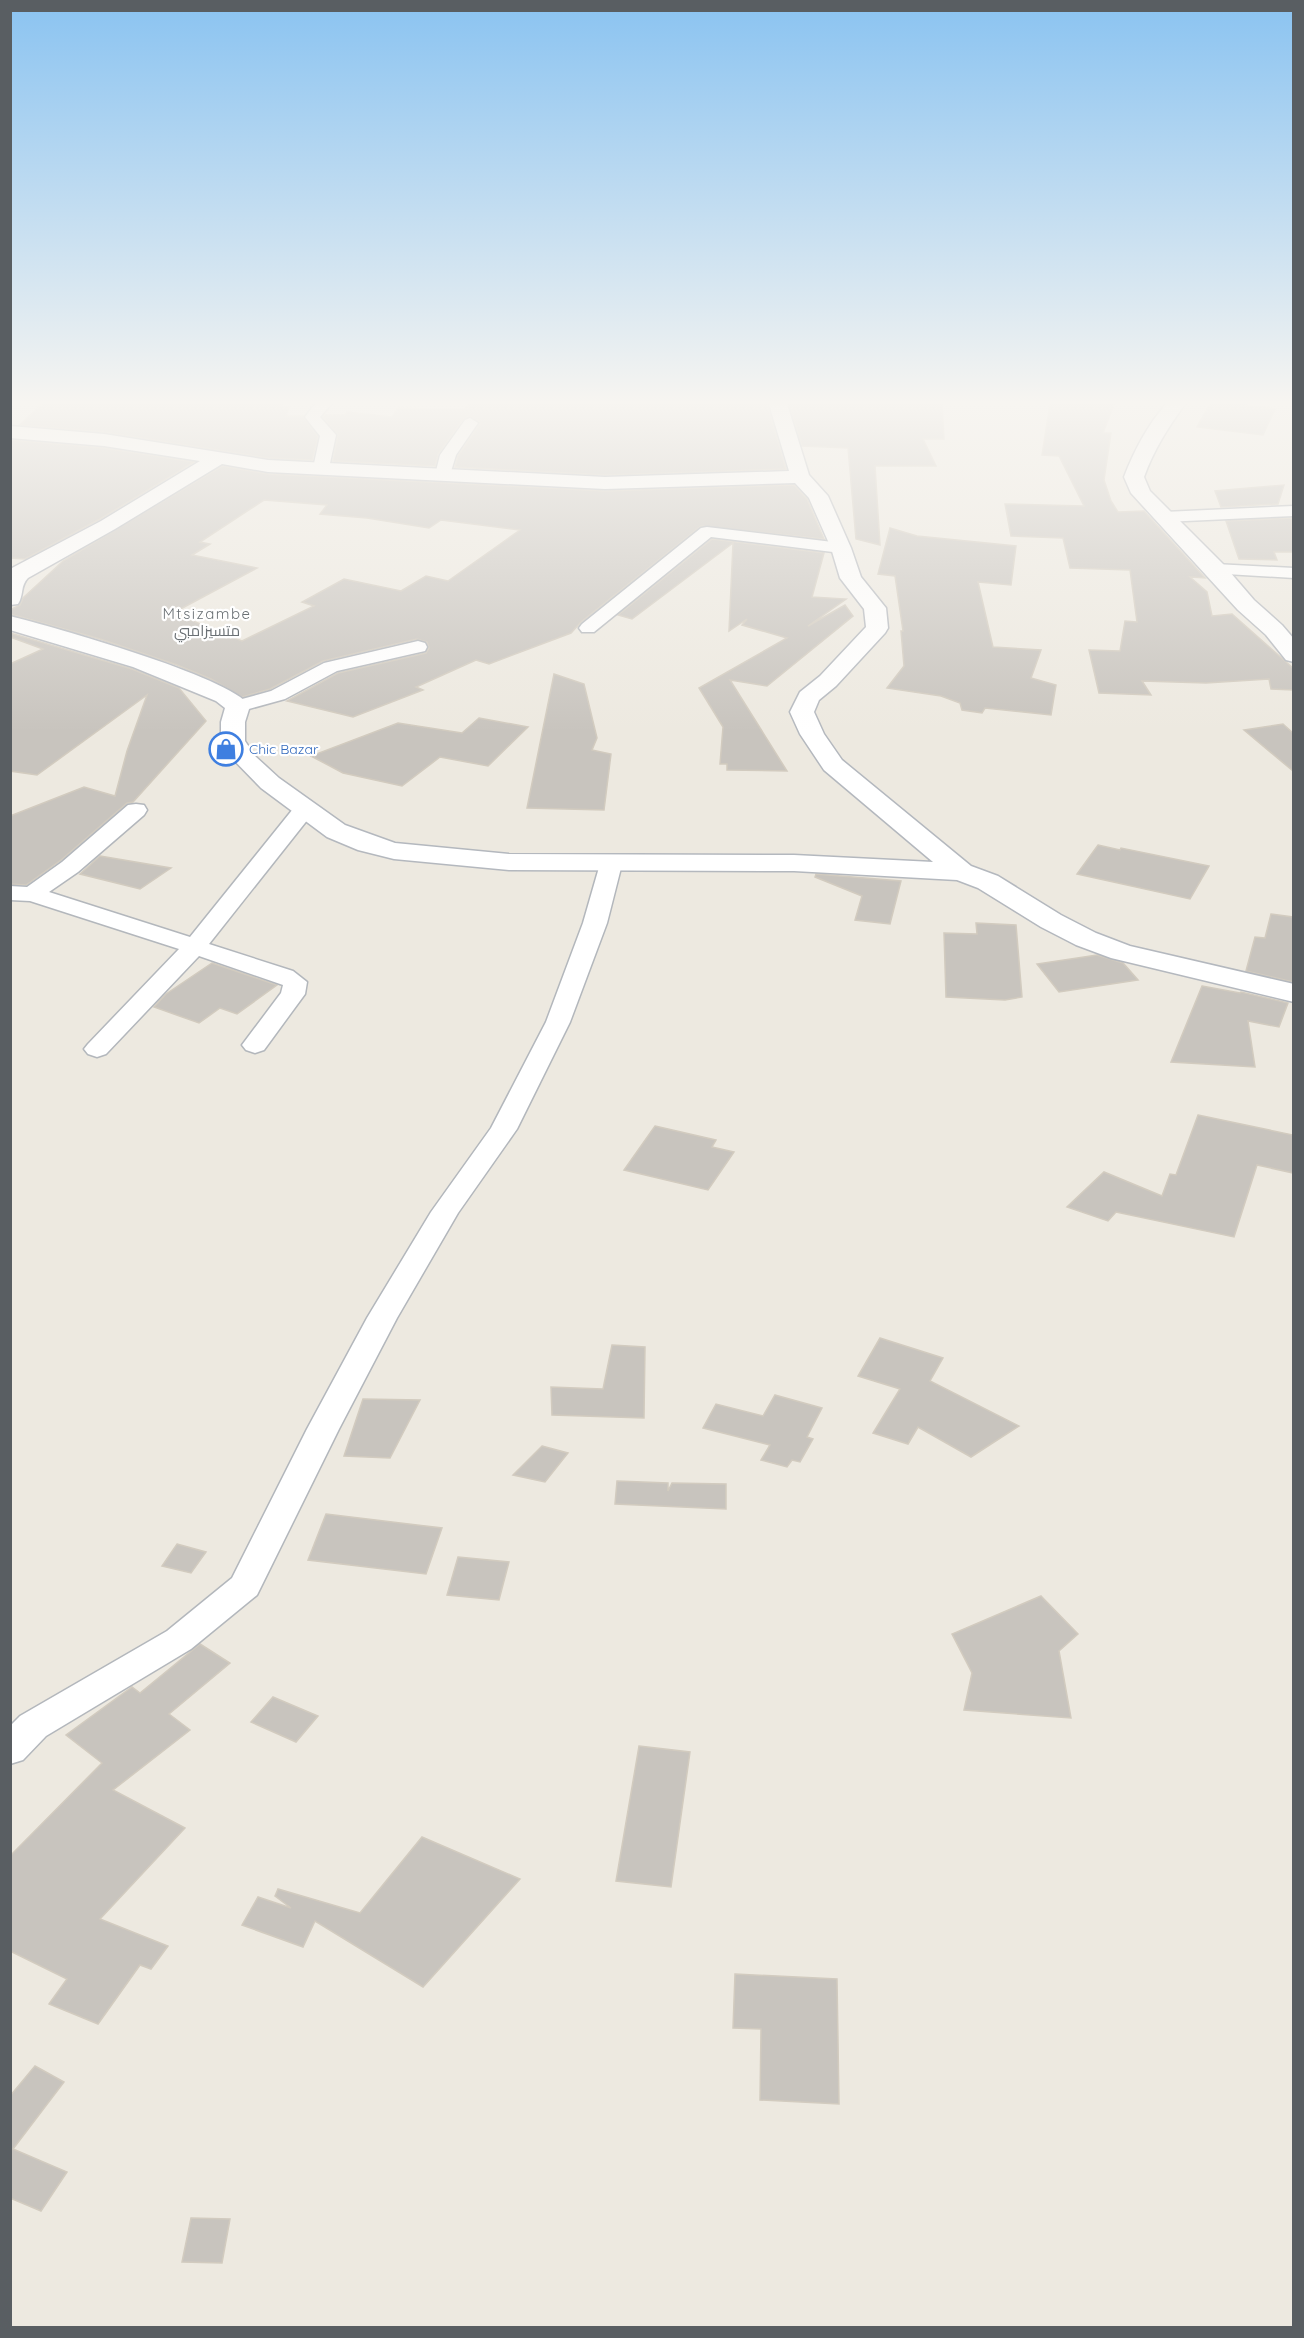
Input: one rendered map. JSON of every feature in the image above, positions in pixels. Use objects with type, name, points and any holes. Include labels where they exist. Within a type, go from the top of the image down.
[{"type":"street","points":[[10,598],[11,583],[20,573],[127,513]]},
{"type":"street","points":[[826,513],[842,548],[851,578],[875,608],[877,628],[828,681],[808,698],[802,712],[812,734],[833,765],[961,872]]},
{"type":"street","points":[[1160,513],[1215,568],[1246,605],[1274,630],[1293,655]]},
{"type":"street","points":[[1164,517],[1248,513]]},
{"type":"street","points":[[588,628],[707,532],[842,548]]},
{"type":"street","points":[[1215,568],[1293,573]]},
{"type":"street","points":[[10,623],[141,662],[224,696],[238,706]]},
{"type":"street","points":[[238,706],[278,695],[331,667],[417,647]]},
{"type":"street","points":[[238,706],[233,722],[233,741],[237,751],[270,783],[305,809],[336,831],[367,844],[394,851],[509,862],[795,863],[961,872],[988,882],[1051,921],[1077,934],[1121,952],[1293,993]]},
{"type":"street","points":[[97,1048],[195,946],[305,809]]},
{"type":"street","points":[[21,894],[70,867],[136,810]]},
{"type":"street","points":[[10,1750],[33,1725],[179,1640],[244,1586],[382,1318],[446,1212],[504,1129],[558,1022],[595,923],[611,864]]},
{"type":"street","points":[[21,894],[195,946],[285,976],[295,982],[293,994],[255,1045]]},
{"type":"building","points":[[10,513],[110,513],[25,559],[10,558]]},
{"type":"building","points":[[143,513],[244,513],[200,542],[210,544],[192,555],[257,568],[173,613],[242,641],[314,606],[302,602],[344,579],[401,591],[426,576],[448,581],[520,530],[441,520],[429,528],[321,513],[813,513],[824,539],[701,526],[581,622],[571,633],[489,664],[476,660],[416,687],[423,690],[353,717],[287,701],[338,673],[426,653],[429,648],[427,642],[417,639],[323,661],[270,689],[242,697],[211,679],[177,665],[100,639],[10,614],[10,610],[20,605],[23,598],[63,561]]},
{"type":"building","points":[[854,513],[878,513],[880,545],[856,539]]},
{"type":"building","points":[[1007,513],[1146,513],[1205,578],[1190,577],[1207,592],[1212,616],[1232,614],[1293,668],[1293,690],[1271,689],[1269,679],[1206,683],[1142,681],[1151,695],[1099,693],[1089,650],[1120,651],[1125,621],[1137,622],[1130,570],[1070,568],[1063,538],[1011,536]]},
{"type":"building","points":[[1292,518],[1293,552],[1274,552],[1277,560],[1239,559],[1226,521]]},
{"type":"building","points":[[890,528],[917,536],[1016,546],[1011,585],[978,582],[993,647],[1041,650],[1031,678],[1056,685],[1051,715],[985,708],[982,713],[962,710],[960,703],[941,696],[887,688],[904,666],[901,631],[903,631],[895,576],[878,574]]},
{"type":"building","points":[[712,539],[824,553],[812,597],[846,599],[808,626],[845,605],[853,616],[767,686],[730,680],[787,771],[727,770],[727,764],[720,764],[723,727],[699,688],[787,638],[742,625],[747,619],[729,631],[733,543],[632,619],[618,615]]},
{"type":"building","points":[[10,633],[132,669],[179,688],[206,721],[133,802],[127,803],[61,860],[26,885],[10,884],[10,816],[84,787],[115,796],[127,751],[147,695],[37,775],[10,771],[10,664],[43,649],[10,637]]},
{"type":"building","points":[[554,674],[584,684],[597,738],[592,750],[611,754],[604,810],[527,808]]},
{"type":"building","points":[[479,718],[528,727],[488,766],[440,757],[402,786],[343,773],[311,756],[398,723],[462,733]]},
{"type":"building","points":[[1283,724],[1293,733],[1293,771],[1244,730]]},
{"type":"building","points":[[1098,845],[1209,866],[1190,899],[1077,874]]},
{"type":"building","points":[[100,856],[171,868],[140,889],[80,874]]},
{"type":"building","points":[[816,874],[901,881],[890,924],[855,920],[862,896],[815,877]]},
{"type":"building","points":[[1271,914],[1293,917],[1293,982],[1246,971],[1255,937],[1265,938]]},
{"type":"building","points":[[976,923],[1016,925],[1022,997],[1005,1000],[946,997],[944,933],[977,934]]},
{"type":"building","points":[[1097,955],[1123,963],[1138,980],[1059,992],[1037,964]]},
{"type":"building","points":[[212,963],[277,985],[237,1014],[220,1008],[199,1023],[154,1007],[166,994]]},
{"type":"building","points":[[1202,986],[1288,1003],[1279,1027],[1248,1021],[1255,1067],[1171,1062]]},
{"type":"building","points":[[1198,1115],[1293,1135],[1293,1173],[1257,1165],[1234,1237],[1116,1212],[1108,1221],[1067,1207],[1104,1172],[1162,1196],[1170,1174],[1176,1175]]},
{"type":"building","points":[[655,1126],[716,1140],[712,1147],[734,1152],[708,1190],[624,1170]]},
{"type":"building","points":[[880,1338],[943,1358],[930,1381],[1019,1426],[971,1457],[918,1427],[908,1444],[873,1433],[900,1389],[858,1376]]},
{"type":"building","points":[[612,1345],[645,1347],[644,1418],[552,1415],[551,1387],[603,1389]]},
{"type":"building","points":[[775,1395],[822,1408],[807,1437],[813,1439],[800,1462],[792,1460],[787,1467],[761,1460],[770,1445],[703,1428],[716,1404],[763,1416]]},
{"type":"building","points":[[363,1399],[420,1400],[390,1458],[344,1456]]},
{"type":"building","points":[[542,1446],[568,1453],[545,1482],[513,1475]]},
{"type":"building","points":[[617,1481],[668,1483],[668,1491],[672,1483],[726,1484],[726,1509],[615,1504]]},
{"type":"building","points":[[326,1514],[442,1528],[426,1574],[308,1560]]},
{"type":"building","points":[[177,1544],[206,1552],[191,1573],[162,1566]]},
{"type":"building","points":[[458,1557],[509,1562],[499,1600],[447,1595]]},
{"type":"building","points":[[1041,1596],[1078,1634],[1059,1651],[1071,1718],[964,1710],[972,1673],[952,1634]]},
{"type":"building","points":[[200,1644],[230,1663],[169,1714],[190,1730],[113,1790],[185,1828],[100,1919],[168,1946],[151,1969],[140,1965],[98,2024],[49,2004],[67,1979],[10,1951],[10,1856],[102,1763],[66,1735],[132,1687],[140,1693]]},
{"type":"building","points":[[273,1697],[318,1716],[296,1742],[251,1722]]},
{"type":"building","points":[[639,1746],[690,1752],[671,1887],[616,1881]]},
{"type":"building","points":[[422,1837],[520,1879],[423,1987],[315,1921],[303,1947],[242,1925],[258,1897],[291,1908],[275,1896],[278,1889],[360,1913]]},
{"type":"building","points":[[735,1974],[837,1979],[839,2104],[760,2100],[761,2029],[733,2028]]},
{"type":"building","points":[[35,2066],[64,2082],[13,2149],[67,2172],[41,2211],[10,2198],[10,2096]]},
{"type":"building","points":[[191,2218],[230,2219],[222,2263],[182,2262]]},
{"type":"place","name":"Chic Bazar","points":[[226,749]]},
{"type":"district","name":"Mtsizambe متسيزامبي","points":[[207,622]]}]
